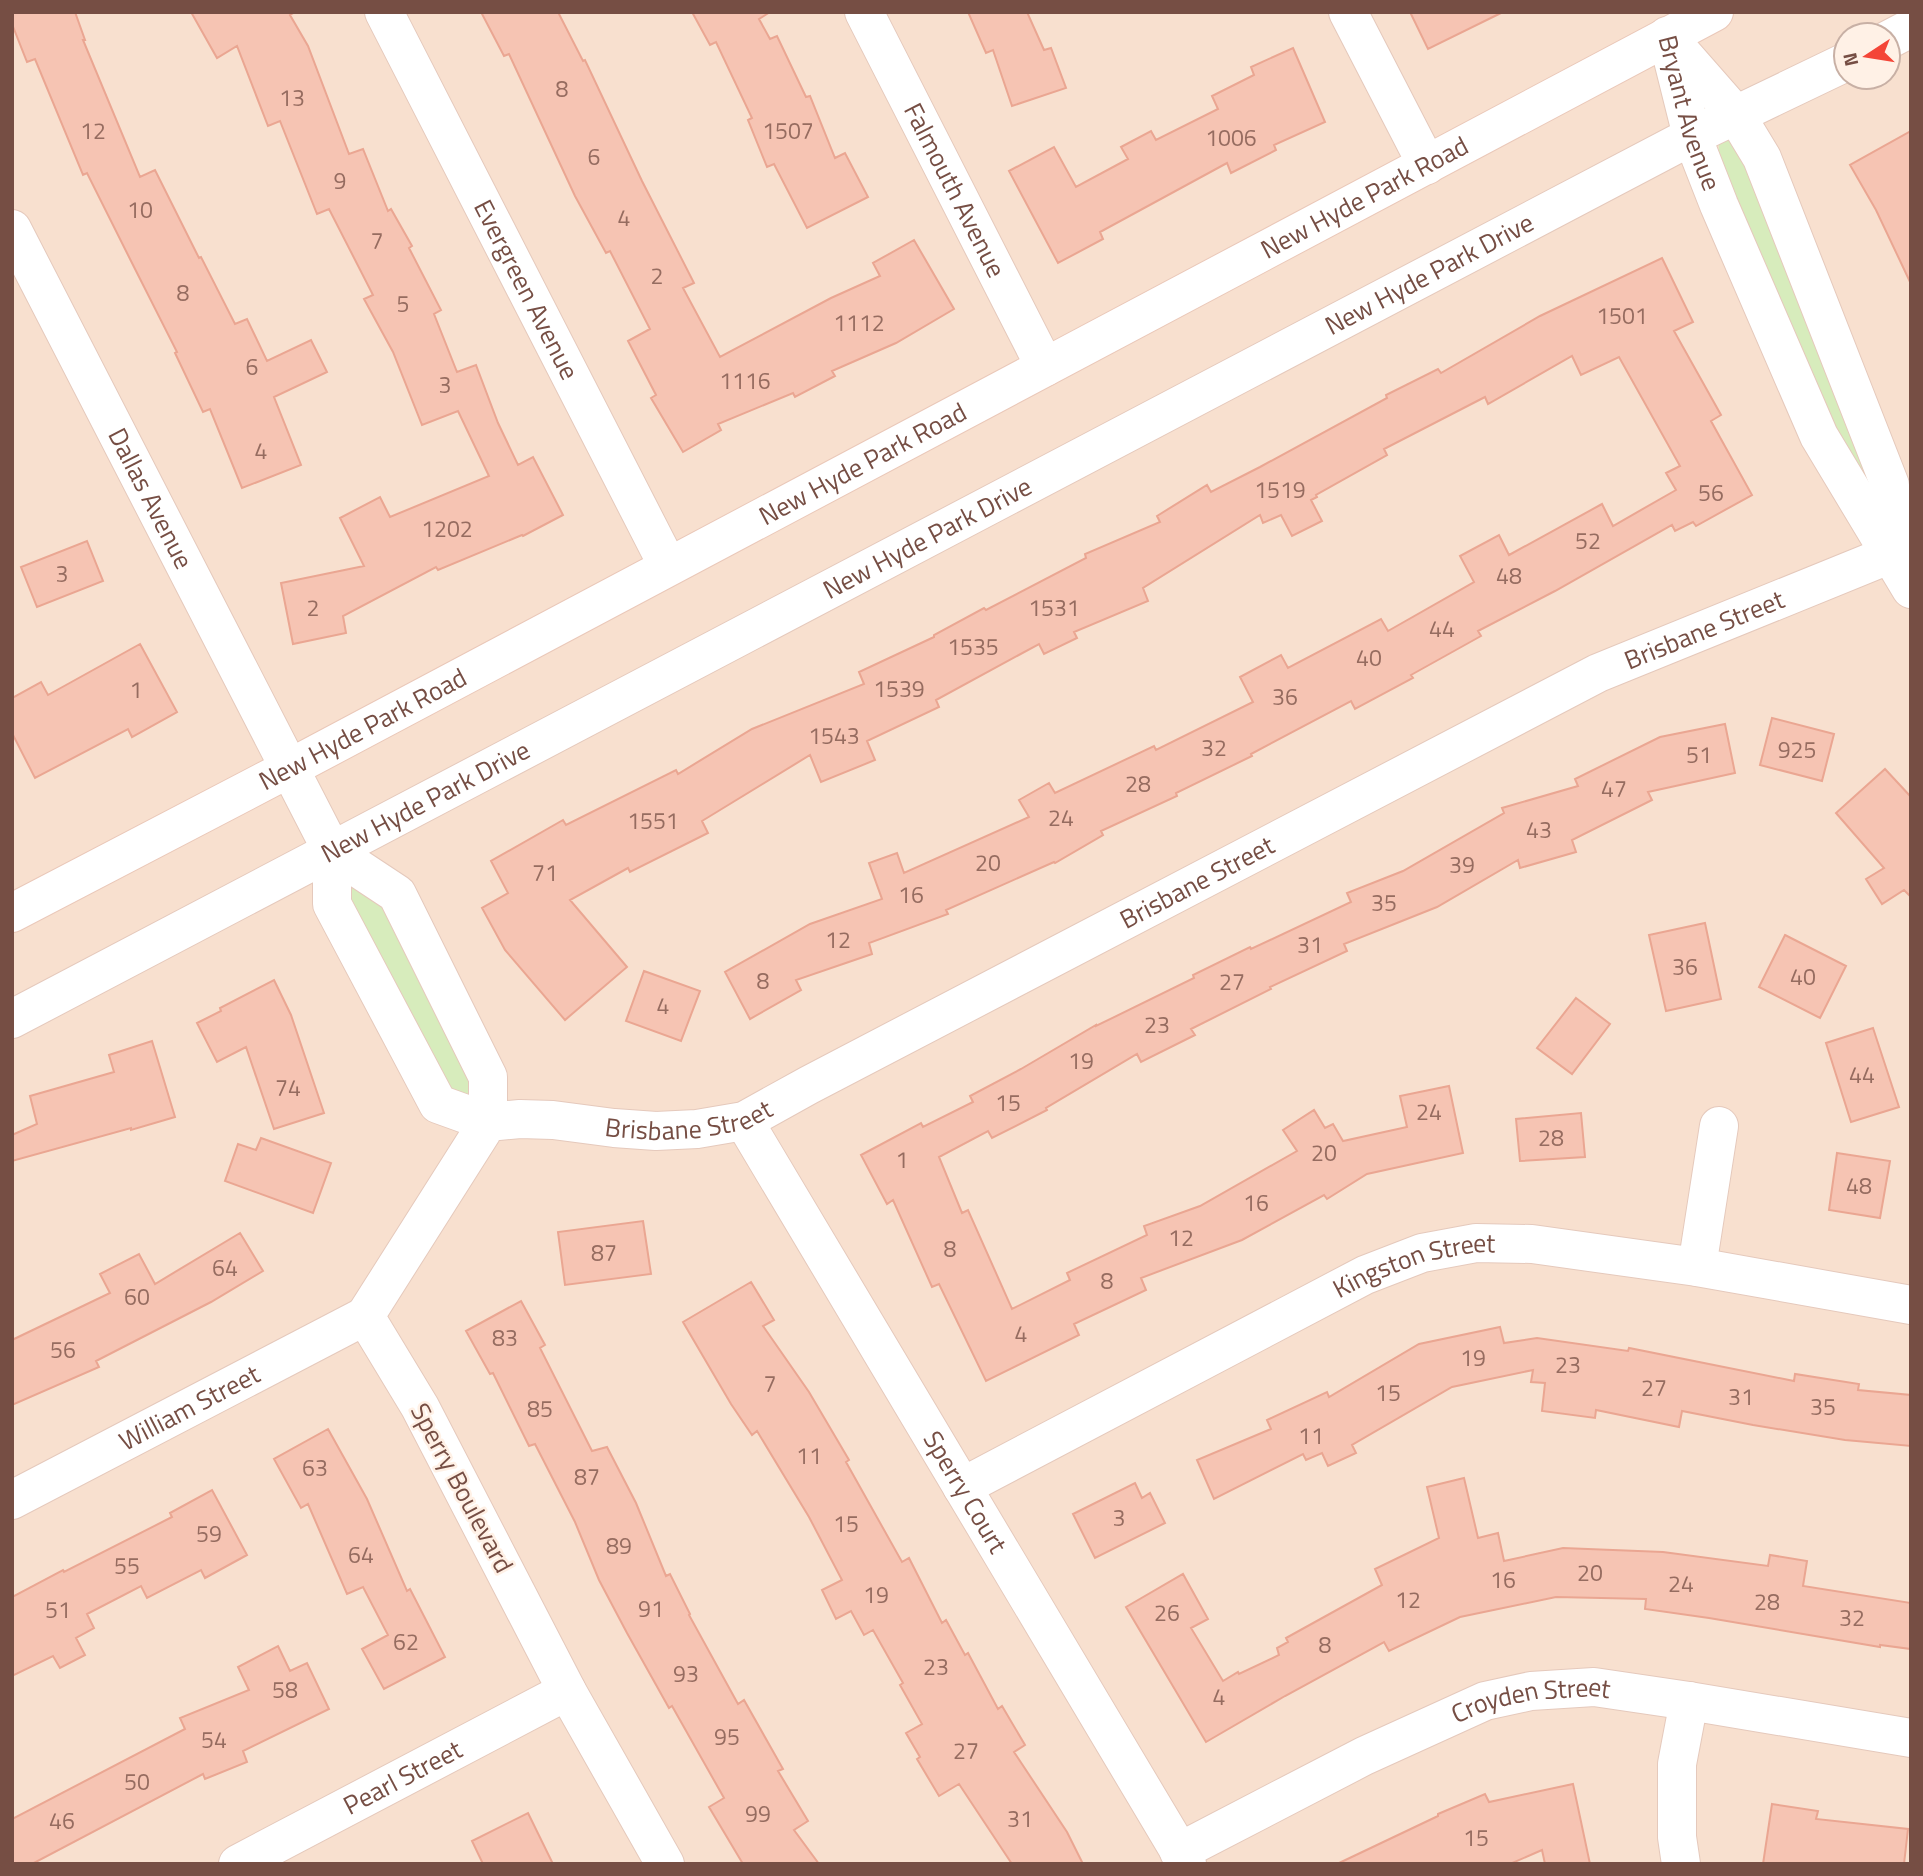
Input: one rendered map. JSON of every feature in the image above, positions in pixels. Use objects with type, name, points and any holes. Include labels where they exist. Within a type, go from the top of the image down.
[{"type":"street","name":"Evergreen Avenue","points":[[384,12],[668,566]]},
{"type":"street","name":"Falmouth Avenue","points":[[864,12],[1045,367]]},
{"type":"street","points":[[1348,12],[1427,165]]},
{"type":"street","name":"New Hyde Park Road","points":[[12,913],[1714,12]]},
{"type":"street","name":"Bryant Avenue","points":[[1667,36],[1735,115],[1762,158],[1890,485],[1891,554]]},
{"type":"street","name":"Bryant Avenue","points":[[1667,36],[1692,136],[1819,436],[1911,589]]},
{"type":"street","name":"New Hyde Park Drive","points":[[12,1019],[1692,136],[1832,69]]},
{"type":"street","name":"Dallas Avenue","points":[[12,229],[290,768]]},
{"type":"street","name":"Brisbane Street","points":[[488,1122],[553,1119],[656,1131],[697,1129],[744,1121],[846,1065],[1598,673],[1891,554]]},
{"type":"street","points":[[290,768],[332,850],[332,904],[438,1104],[488,1122]]},
{"type":"street","points":[[332,850],[397,894],[488,1077],[488,1122],[365,1317]]},
{"type":"street","name":"Sperry Court","points":[[744,1121],[1183,1858]]},
{"type":"street","points":[[1697,1267],[1719,1126]]},
{"type":"street","name":"Kingston Street","points":[[961,1487],[1365,1275],[1422,1253],[1476,1243],[1532,1244],[1697,1267],[1911,1305]]},
{"type":"street","name":"William Street","points":[[12,1500],[365,1317]]},
{"type":"street","name":"Sperry Boulevard","points":[[365,1317],[420,1407],[568,1691],[665,1864]]},
{"type":"street","name":"Croyden Street","points":[[1183,1858],[1364,1756],[1485,1701],[1531,1692],[1594,1688],[1911,1738]]},
{"type":"street","name":"Pearl Street","points":[[238,1864],[568,1691]]},
{"type":"street","points":[[1681,1864],[1677,1837],[1677,1764],[1689,1701]]},
{"type":"shaded area","points":[[12,12],[1911,12],[1911,1864],[12,1864]]},
{"type":"green space","points":[[1719,128],[1759,165],[1883,484],[1884,531],[1718,190]]},
{"type":"green space","points":[[338,861],[391,895],[482,1075],[483,1115],[442,1100],[339,903]]},
{"type":"building","points":[[12,12],[75,12],[83,40],[140,177],[155,170],[235,324],[247,319],[267,361],[311,340],[327,372],[274,397],[301,465],[242,488],[210,409],[203,412],[175,353],[177,352],[87,173],[83,175],[35,59],[27,62],[12,24]]},
{"type":"building","points":[[191,12],[295,12],[290,15],[308,46],[349,154],[363,149],[388,211],[391,209],[412,246],[409,248],[441,310],[434,314],[457,372],[476,365],[498,423],[518,465],[533,457],[563,515],[523,536],[438,570],[436,567],[343,616],[346,633],[293,644],[281,583],[364,566],[340,518],[380,497],[390,517],[489,476],[458,411],[422,425],[393,352],[364,299],[373,295],[329,209],[317,214],[280,121],[268,126],[237,46],[217,58]]},
{"type":"building","points":[[481,12],[558,12],[583,61],[585,60],[694,283],[683,288],[720,357],[831,298],[880,276],[873,263],[914,240],[954,309],[896,343],[832,371],[835,376],[795,397],[793,393],[718,424],[721,430],[683,452],[651,398],[656,395],[628,341],[650,329],[610,251],[606,253],[575,196],[509,54],[504,56]]},
{"type":"building","points":[[692,12],[770,12],[759,19],[770,39],[777,36],[806,97],[810,96],[835,158],[845,153],[868,197],[807,228],[774,164],[767,167],[748,120],[752,118],[716,42],[710,45]]},
{"type":"building","points":[[968,12],[1027,12],[1044,50],[1051,48],[1066,88],[1012,106],[993,50],[986,53]]},
{"type":"building","points":[[1410,12],[1503,12],[1428,49]]},
{"type":"building","points":[[1293,48],[1325,122],[1274,145],[1276,150],[1231,173],[1227,163],[1100,232],[1103,239],[1058,263],[1009,171],[1054,147],[1076,187],[1128,159],[1121,147],[1151,131],[1156,140],[1218,109],[1212,96],[1254,75],[1251,67]]},
{"type":"building","points":[[1911,131],[1911,284],[1876,210],[1850,165]]},
{"type":"building","points":[[1662,258],[1693,322],[1674,331],[1721,415],[1711,421],[1752,495],[1696,526],[1693,522],[1675,531],[1672,525],[1478,631],[1481,636],[1411,675],[1413,678],[1355,709],[1351,701],[1251,754],[1252,756],[1176,793],[1177,796],[1101,831],[1103,835],[1055,863],[946,910],[948,914],[869,943],[872,954],[796,980],[801,990],[750,1019],[725,972],[810,924],[882,899],[869,863],[897,853],[904,873],[1029,817],[1019,800],[1049,783],[1055,793],[1154,746],[1156,750],[1253,702],[1240,677],[1281,655],[1288,668],[1381,619],[1388,631],[1474,582],[1460,556],[1499,535],[1509,555],[1602,504],[1613,526],[1676,490],[1666,473],[1680,466],[1619,357],[1581,375],[1572,356],[1488,404],[1485,397],[1384,449],[1387,455],[1311,500],[1322,521],[1292,536],[1281,515],[1263,523],[1260,515],[1143,588],[1148,601],[1074,632],[1077,638],[1044,654],[1039,644],[936,700],[939,707],[867,741],[875,760],[821,782],[810,755],[702,821],[708,833],[630,872],[628,868],[570,900],[627,967],[565,1020],[505,950],[482,908],[508,893],[491,861],[563,820],[566,825],[676,770],[678,774],[752,729],[864,684],[859,672],[934,637],[984,608],[986,610],[1086,558],[1085,554],[1160,522],[1157,516],[1207,485],[1211,492],[1387,398],[1386,395],[1438,369],[1441,373],[1540,316]]},
{"type":"building","points":[[87,541],[103,581],[37,607],[21,567]]},
{"type":"building","points":[[140,644],[177,712],[132,737],[128,729],[35,778],[12,733],[12,698],[41,682],[48,695]]},
{"type":"building","points":[[1772,718],[1834,734],[1822,781],[1760,765]]},
{"type":"building","points":[[1725,724],[1735,773],[1648,792],[1652,800],[1572,840],[1576,852],[1520,868],[1518,860],[1437,907],[1344,944],[1347,951],[1270,987],[1271,989],[1191,1029],[1195,1035],[1141,1062],[1137,1054],[1046,1108],[1047,1110],[992,1138],[988,1131],[939,1157],[962,1213],[968,1210],[1012,1309],[1070,1280],[1067,1273],[1147,1235],[1144,1226],[1200,1206],[1297,1151],[1283,1130],[1314,1110],[1325,1128],[1333,1124],[1343,1141],[1407,1127],[1400,1096],[1449,1086],[1463,1153],[1367,1174],[1327,1199],[1324,1195],[1242,1240],[1141,1278],[1146,1290],[1074,1324],[1079,1335],[986,1381],[939,1284],[932,1287],[893,1200],[887,1204],[861,1155],[921,1123],[923,1127],[973,1102],[970,1096],[1096,1025],[1194,978],[1193,975],[1250,947],[1251,949],[1351,902],[1347,893],[1403,871],[1504,813],[1502,808],[1578,786],[1575,779],[1660,737]]},
{"type":"building","points":[[1885,769],[1911,797],[1911,897],[1904,890],[1882,904],[1866,879],[1884,868],[1836,813]]},
{"type":"building","points":[[1705,923],[1721,999],[1666,1011],[1649,935]]},
{"type":"building","points":[[1785,935],[1846,966],[1820,1018],[1759,987]]},
{"type":"building","points":[[644,971],[700,991],[681,1041],[626,1021]]},
{"type":"building","points":[[274,980],[291,1015],[324,1113],[274,1129],[246,1047],[217,1062],[197,1023]]},
{"type":"building","points":[[1576,998],[1610,1024],[1572,1074],[1537,1048]]},
{"type":"building","points":[[1873,1028],[1899,1107],[1851,1122],[1826,1043]]},
{"type":"building","points":[[152,1041],[175,1117],[12,1161],[12,1135],[37,1124],[30,1096],[114,1072],[109,1055]]},
{"type":"building","points":[[1581,1113],[1585,1157],[1520,1161],[1516,1119]]},
{"type":"building","points":[[261,1138],[331,1163],[313,1213],[225,1181],[238,1144],[256,1150]]},
{"type":"building","points":[[1837,1153],[1890,1161],[1880,1218],[1829,1210]]},
{"type":"building","points":[[643,1221],[651,1274],[565,1285],[558,1232]]},
{"type":"building","points":[[240,1233],[263,1271],[211,1302],[96,1361],[99,1367],[12,1405],[12,1340],[110,1293],[100,1274],[139,1254],[155,1284]]},
{"type":"building","points":[[751,1282],[774,1320],[763,1326],[809,1392],[849,1460],[846,1462],[902,1562],[909,1558],[942,1623],[946,1620],[965,1655],[968,1653],[998,1709],[1002,1706],[1025,1745],[1014,1752],[1067,1832],[1083,1864],[1012,1864],[959,1784],[939,1796],[917,1759],[920,1757],[906,1733],[922,1724],[900,1685],[903,1683],[873,1630],[864,1635],[851,1611],[836,1619],[822,1590],[842,1580],[809,1517],[757,1431],[752,1435],[683,1322]]},
{"type":"building","points":[[521,1301],[545,1345],[540,1348],[592,1451],[607,1447],[636,1503],[666,1576],[670,1574],[689,1615],[738,1704],[744,1700],[783,1769],[778,1771],[808,1821],[794,1830],[819,1864],[743,1864],[709,1807],[724,1798],[627,1633],[535,1444],[529,1446],[493,1373],[490,1374],[466,1331]]},
{"type":"building","points":[[1500,1327],[1504,1343],[1537,1338],[1628,1351],[1629,1348],[1794,1381],[1795,1374],[1859,1384],[1858,1390],[1911,1395],[1911,1446],[1845,1440],[1682,1411],[1679,1427],[1596,1410],[1595,1418],[1542,1411],[1545,1383],[1531,1382],[1533,1370],[1452,1387],[1352,1445],[1356,1453],[1328,1466],[1322,1453],[1306,1460],[1303,1454],[1214,1499],[1197,1460],[1271,1429],[1267,1420],[1327,1392],[1329,1397],[1419,1344]]},
{"type":"building","points":[[328,1429],[367,1499],[407,1591],[410,1589],[445,1657],[384,1689],[362,1649],[388,1635],[363,1587],[347,1594],[308,1504],[301,1508],[274,1459]]},
{"type":"building","points":[[1464,1478],[1478,1538],[1498,1533],[1504,1561],[1563,1548],[1663,1552],[1768,1566],[1770,1555],[1807,1561],[1803,1586],[1911,1603],[1911,1649],[1880,1647],[1645,1609],[1646,1599],[1556,1597],[1460,1617],[1389,1651],[1384,1642],[1206,1742],[1126,1607],[1183,1574],[1208,1619],[1191,1628],[1223,1681],[1279,1655],[1277,1648],[1288,1642],[1286,1638],[1382,1585],[1375,1569],[1439,1538],[1427,1487]]},
{"type":"building","points":[[1135,1483],[1142,1498],[1150,1493],[1165,1523],[1095,1558],[1073,1514]]},
{"type":"building","points":[[212,1490],[247,1555],[205,1578],[201,1570],[147,1598],[141,1586],[87,1614],[94,1628],[76,1638],[85,1655],[60,1668],[53,1656],[12,1676],[12,1597],[172,1517],[170,1513]]},
{"type":"building","points":[[278,1646],[290,1671],[307,1663],[329,1709],[243,1751],[247,1762],[205,1779],[203,1774],[32,1864],[12,1864],[12,1819],[185,1729],[180,1718],[249,1690],[238,1667]]},
{"type":"building","points":[[1573,1784],[1590,1864],[1545,1864],[1542,1850],[1510,1864],[1337,1864],[1485,1794],[1489,1802]]},
{"type":"building","points":[[1772,1804],[1818,1811],[1816,1819],[1908,1829],[1904,1864],[1763,1864]]},
{"type":"building","points":[[528,1813],[553,1864],[483,1864],[472,1841]]}]
